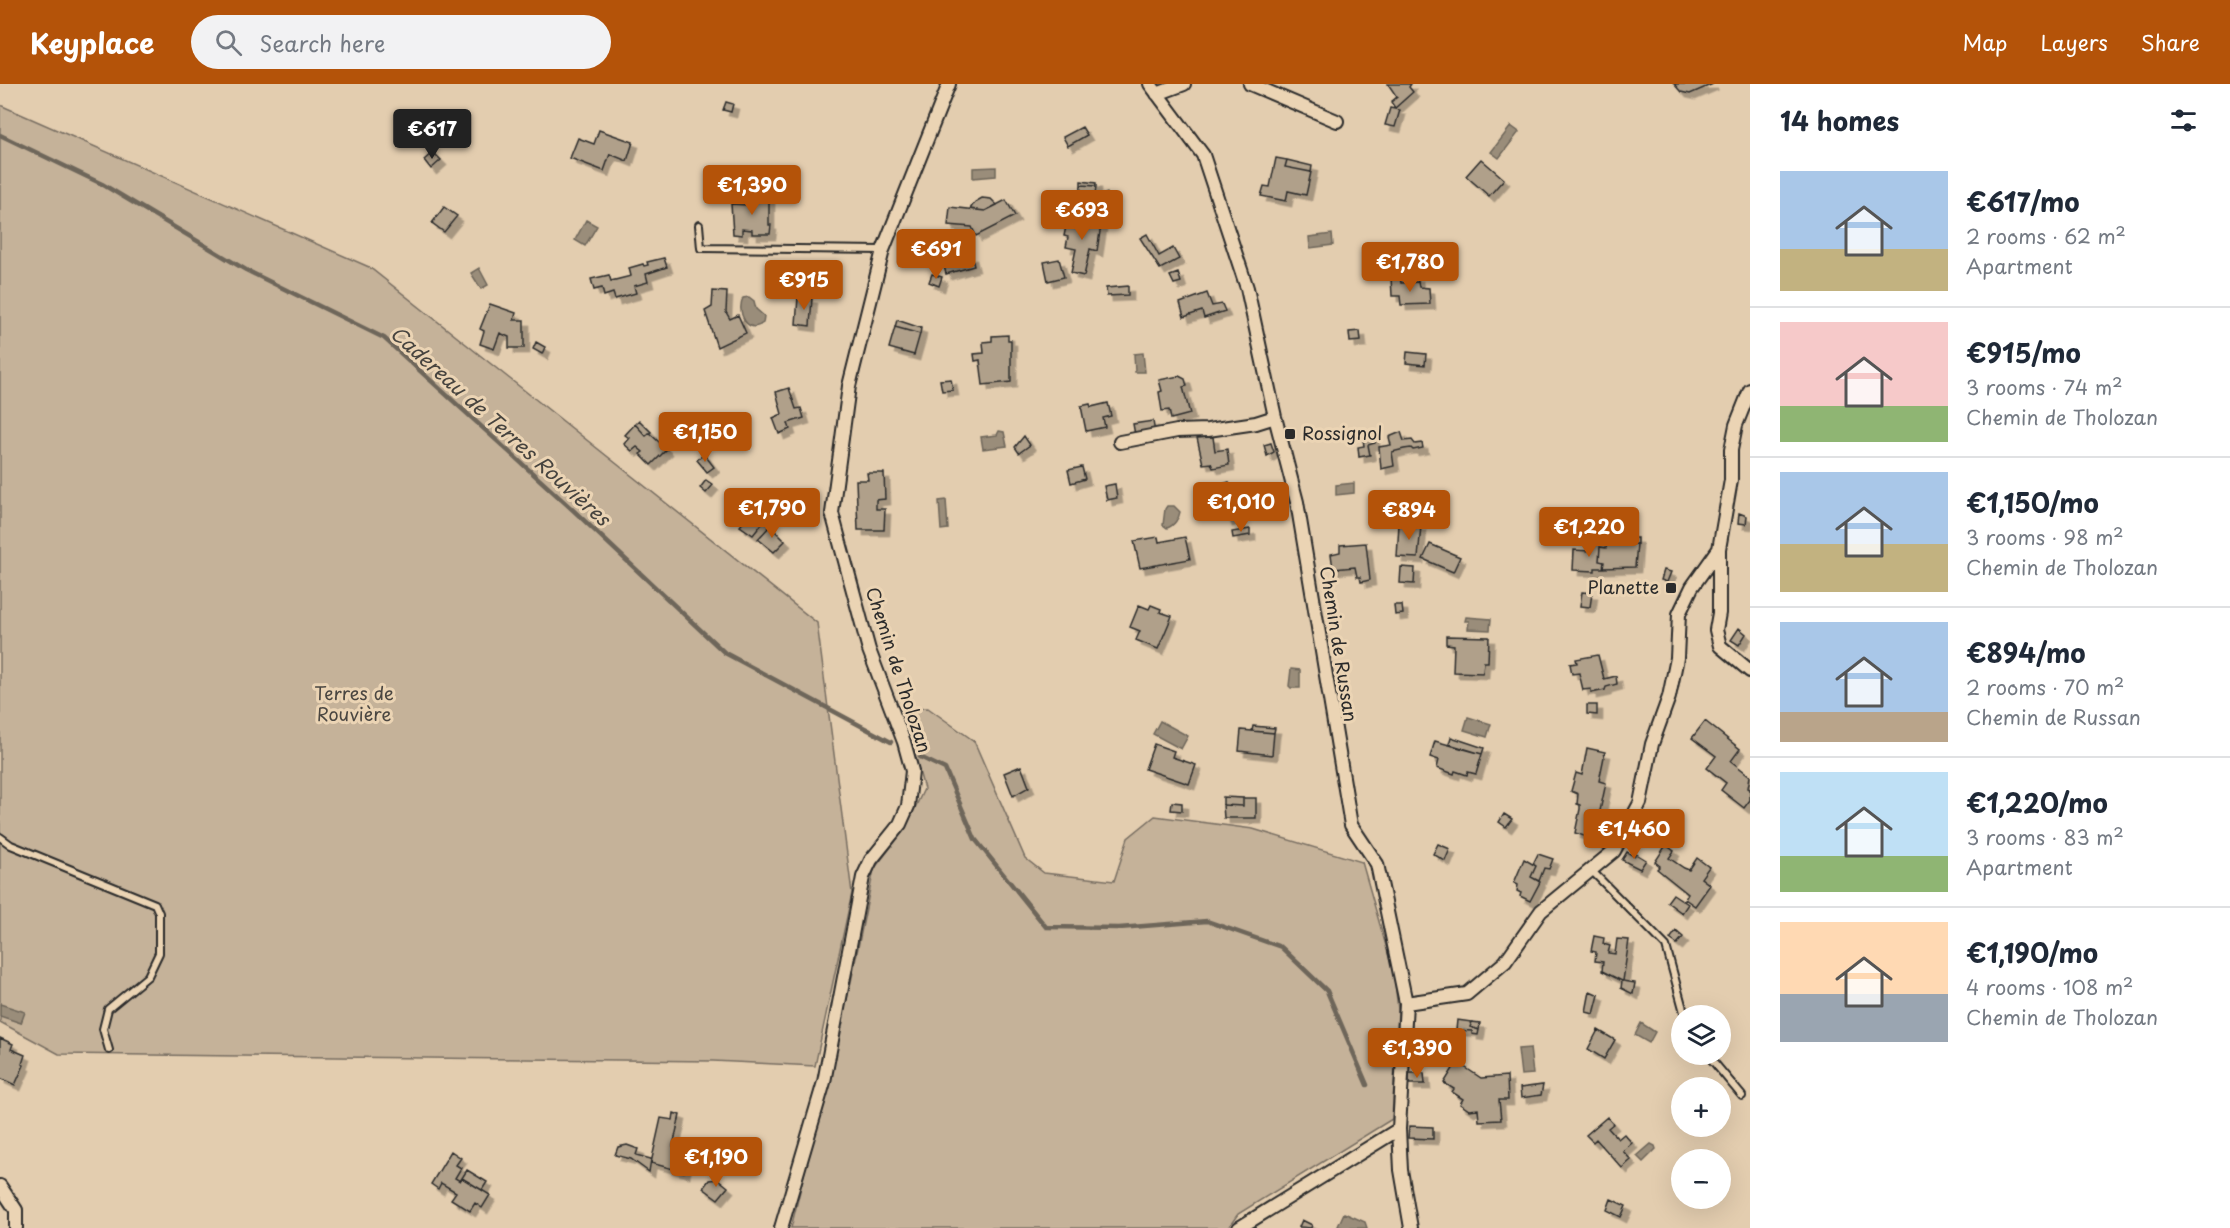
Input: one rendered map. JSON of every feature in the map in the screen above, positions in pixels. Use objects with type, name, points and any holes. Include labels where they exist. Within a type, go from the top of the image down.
[{"type":"street","name":"Chemin de Tholozan","points":[[781,1228],[824,1082],[863,877],[879,848],[900,824],[908,806],[911,790],[912,771],[904,742],[869,650],[832,513],[849,386],[883,250],[949,84]]},
{"type":"street","points":[[1154,89],[1184,84]]},
{"type":"street","points":[[1250,84],[1337,121]]},
{"type":"street","name":"Chemin de Russan","points":[[1154,89],[1203,155],[1247,288],[1275,417],[1297,502],[1351,825],[1377,864],[1406,1002],[1399,1129],[1401,1170],[1411,1228]]},
{"type":"street","points":[[1750,390],[1734,433],[1731,450],[1731,480],[1719,549],[1719,613],[1716,630],[1720,646],[1750,671]]},
{"type":"street","points":[[1120,442],[1177,431],[1208,430],[1256,423],[1275,417]]},
{"type":"street","points":[[1406,1002],[1467,994],[1505,962],[1542,911],[1614,851],[1640,803],[1652,744],[1669,697],[1677,658],[1679,614],[1692,587],[1719,549]]},
{"type":"street","points":[[1239,1228],[1399,1129]]},
{"type":"street","points":[[0,1186],[16,1210],[16,1228]]},
{"type":"lane","points":[[699,225],[701,248],[883,250]]},
{"type":"lane","points":[[0,837],[11,845],[154,904],[159,913],[159,953],[148,976],[108,1010],[103,1029],[109,1050]]},
{"type":"lane","points":[[1591,870],[1666,946],[1682,1005]]},
{"type":"lane","points":[[1716,1065],[1742,1096]]},
{"type":"green space","name":"Terres de Rouvière","points":[[0,105],[369,267],[817,623],[852,893],[815,1066],[713,1061],[59,1054],[0,1022]]},
{"type":"green space","points":[[928,708],[974,741],[1025,858],[1044,873],[1114,881],[1128,838],[1155,816],[1253,829],[1362,862],[1394,974],[1398,1010],[1392,1119],[1238,1214],[1228,1228],[791,1228],[851,982],[874,869],[905,829],[924,789],[902,709]]},
{"type":"shaded area","points":[[1511,126],[1519,132],[1499,158],[1491,152]]},
{"type":"shaded area","points":[[996,167],[996,176],[973,178],[973,168]]},
{"type":"shaded area","points":[[1107,193],[1117,214],[1110,216],[1098,205],[1095,198]]},
{"type":"shaded area","points":[[586,220],[597,226],[585,246],[575,240]]},
{"type":"shaded area","points":[[1332,234],[1333,245],[1310,248],[1309,237]]},
{"type":"shaded area","points":[[479,268],[488,285],[481,289],[471,273]]},
{"type":"shaded area","points":[[749,297],[754,301],[756,309],[764,316],[763,323],[757,326],[748,324],[742,315],[741,303],[743,298]]},
{"type":"shaded area","points":[[1143,353],[1145,372],[1135,372],[1134,354]]},
{"type":"shaded area","points":[[999,431],[1004,432],[1007,446],[983,449],[981,437],[997,435]]},
{"type":"shaded area","points":[[1354,483],[1354,493],[1336,495],[1336,485]]},
{"type":"shaded area","points":[[946,500],[948,529],[941,530],[939,501]]},
{"type":"shaded area","points":[[1167,506],[1174,506],[1180,512],[1172,526],[1167,528],[1163,525]]},
{"type":"shaded area","points":[[1466,617],[1491,619],[1490,630],[1468,629],[1469,621],[1465,621]]},
{"type":"shaded area","points":[[1291,669],[1300,670],[1300,688],[1289,686]]},
{"type":"shaded area","points":[[1468,717],[1491,724],[1487,737],[1464,730]]},
{"type":"shaded area","points":[[1160,721],[1188,736],[1181,749],[1153,734]]},
{"type":"shaded area","points":[[0,1004],[25,1012],[21,1023],[0,1016]]},
{"type":"shaded area","points":[[1641,1023],[1655,1032],[1649,1043],[1635,1035]]},
{"type":"shaded area","points":[[1530,1048],[1533,1074],[1521,1075],[1518,1049]]},
{"type":"shaded area","points":[[1651,1144],[1656,1149],[1643,1162],[1637,1156]]},
{"type":"shaded area","points":[[1344,1213],[1365,1222],[1367,1228],[1338,1226]]},
{"type":"building","points":[[1388,84],[1411,84],[1409,87],[1413,92],[1395,108],[1391,102],[1397,97]]},
{"type":"building","points":[[1674,84],[1713,84],[1690,94],[1681,92]]},
{"type":"building","points":[[726,102],[733,104],[731,112],[723,110]]},
{"type":"building","points":[[1390,108],[1400,110],[1395,127],[1385,125]]},
{"type":"building","points":[[1082,127],[1087,135],[1068,146],[1063,137]]},
{"type":"building","points":[[599,130],[633,142],[627,161],[610,154],[604,171],[570,158],[578,138],[594,144]]},
{"type":"building","points":[[433,152],[441,160],[431,169],[424,160]]},
{"type":"building","points":[[1276,158],[1287,160],[1285,167],[1311,172],[1306,195],[1288,191],[1286,201],[1261,196],[1264,186],[1270,187]]},
{"type":"building","points":[[1481,159],[1504,179],[1489,196],[1466,176]]},
{"type":"building","points":[[1287,160],[1312,166],[1311,172],[1285,167]]},
{"type":"building","points":[[1081,181],[1096,183],[1096,186],[1081,185]]},
{"type":"building","points":[[1081,185],[1096,186],[1095,196],[1080,194]]},
{"type":"building","points":[[748,194],[769,195],[770,234],[752,234],[752,230],[742,229],[742,235],[733,234],[731,204],[748,205]]},
{"type":"building","points":[[982,198],[991,199],[997,205],[985,211],[970,209]]},
{"type":"building","points":[[1006,200],[1015,216],[976,236],[972,227],[948,225],[950,207],[985,211]]},
{"type":"building","points":[[444,207],[457,216],[444,232],[432,223]]},
{"type":"building","points":[[1068,216],[1097,222],[1101,225],[1097,251],[1090,249],[1084,276],[1071,273],[1076,249],[1066,247],[1068,237],[1064,236]]},
{"type":"building","points":[[1147,234],[1159,256],[1173,248],[1179,259],[1160,269],[1140,238]]},
{"type":"building","points":[[971,255],[974,266],[946,274],[943,262]]},
{"type":"building","points":[[664,258],[667,267],[646,274],[648,282],[634,286],[636,293],[615,299],[613,293],[604,296],[602,288],[594,290],[591,279],[609,275],[611,281],[631,276],[629,268],[648,265],[647,262]]},
{"type":"building","points":[[1059,259],[1064,277],[1048,281],[1044,262]]},
{"type":"building","points":[[1178,273],[1181,282],[1174,284],[1170,276]]},
{"type":"building","points":[[932,274],[942,277],[939,286],[929,282]]},
{"type":"building","points":[[1417,276],[1418,282],[1401,283],[1400,277]]},
{"type":"building","points":[[1391,277],[1400,277],[1401,283],[1418,282],[1419,287],[1429,288],[1430,304],[1401,305],[1400,296],[1392,296]]},
{"type":"building","points":[[1128,286],[1128,295],[1107,296],[1106,288]]},
{"type":"building","points":[[713,291],[727,292],[726,312],[730,319],[738,315],[746,333],[717,347],[705,311],[712,307]]},
{"type":"building","points":[[1207,293],[1212,306],[1222,304],[1225,311],[1204,318],[1202,311],[1184,317],[1180,303]]},
{"type":"building","points":[[798,297],[812,298],[810,326],[796,324]]},
{"type":"building","points":[[490,304],[516,313],[514,320],[524,320],[524,348],[509,348],[509,337],[500,333],[494,349],[480,344],[484,331],[480,329]]},
{"type":"building","points":[[897,320],[921,328],[920,334],[895,327]]},
{"type":"building","points":[[895,327],[920,334],[914,355],[889,348]]},
{"type":"building","points":[[1360,331],[1361,341],[1350,342],[1349,332]]},
{"type":"building","points":[[1008,335],[1008,340],[1011,340],[1011,382],[983,385],[980,360],[975,361],[974,354],[984,353],[983,342],[992,341],[992,336]]},
{"type":"building","points":[[536,342],[545,347],[542,354],[533,349]]},
{"type":"building","points":[[1407,352],[1426,354],[1425,365],[1406,363]]},
{"type":"building","points":[[1179,376],[1185,379],[1187,386],[1183,387],[1190,414],[1171,419],[1169,410],[1162,411],[1159,392],[1162,391],[1159,380]]},
{"type":"building","points":[[951,379],[953,390],[942,391],[940,380]]},
{"type":"building","points":[[789,388],[796,409],[801,408],[804,418],[788,423],[790,429],[779,434],[773,418],[782,414],[776,392]]},
{"type":"building","points":[[1108,403],[1111,416],[1103,418],[1105,427],[1086,431],[1081,406],[1090,404],[1091,407]]},
{"type":"building","points":[[639,420],[651,432],[646,436],[635,424]]},
{"type":"building","points":[[1153,421],[1155,433],[1135,435],[1133,424]]},
{"type":"building","points":[[635,424],[646,436],[649,433],[667,449],[651,465],[640,454],[643,452],[637,447],[632,451],[624,444],[629,438],[625,435]]},
{"type":"building","points":[[1372,432],[1375,443],[1368,445],[1370,455],[1359,457],[1358,447],[1364,446],[1362,433]]},
{"type":"building","points":[[1401,432],[1404,441],[1412,440],[1415,444],[1422,443],[1423,448],[1392,452],[1394,466],[1381,469],[1379,447],[1391,445],[1389,437]]},
{"type":"building","points":[[1024,436],[1030,445],[1019,453],[1015,447]]},
{"type":"building","points":[[1213,437],[1215,451],[1227,449],[1229,465],[1213,468],[1211,463],[1203,464],[1197,438]]},
{"type":"building","points":[[1271,443],[1274,452],[1267,456],[1264,445]]},
{"type":"building","points":[[704,454],[714,467],[707,472],[697,460]]},
{"type":"building","points":[[1082,467],[1085,479],[1071,483],[1068,470]]},
{"type":"building","points":[[867,473],[884,473],[885,499],[876,500],[876,509],[885,509],[884,530],[858,530],[856,480],[868,480]]},
{"type":"building","points":[[706,480],[713,485],[706,493],[700,488]]},
{"type":"building","points":[[1229,482],[1240,517],[1227,521],[1223,511],[1219,512],[1210,488]]},
{"type":"building","points":[[1115,484],[1117,498],[1107,500],[1104,486]]},
{"type":"building","points":[[754,509],[765,520],[753,535],[740,526]]},
{"type":"building","points":[[1739,513],[1747,516],[1746,524],[1738,523]]},
{"type":"building","points":[[1399,524],[1421,526],[1418,558],[1397,557]]},
{"type":"building","points":[[770,526],[785,541],[774,552],[758,539]]},
{"type":"building","points":[[1250,529],[1250,535],[1233,538],[1232,532]]},
{"type":"building","points":[[1158,537],[1159,542],[1185,537],[1190,559],[1140,568],[1134,541]]},
{"type":"building","points":[[1591,537],[1602,537],[1602,544],[1591,543]]},
{"type":"building","points":[[1624,538],[1637,538],[1637,544],[1623,544]]},
{"type":"building","points":[[1366,543],[1370,580],[1361,582],[1360,577],[1357,577],[1355,567],[1333,569],[1331,554],[1340,552],[1340,545]]},
{"type":"building","points":[[1591,543],[1607,543],[1606,548],[1600,547],[1599,561],[1604,562],[1603,568],[1595,568],[1595,571],[1573,570],[1574,550],[1590,551]]},
{"type":"building","points":[[1607,543],[1637,544],[1635,567],[1603,568],[1604,562],[1599,561],[1600,547],[1606,548]]},
{"type":"building","points":[[1430,544],[1460,557],[1453,572],[1423,559]]},
{"type":"building","points":[[1401,567],[1415,568],[1414,584],[1400,583]]},
{"type":"building","points":[[1664,570],[1671,572],[1667,582],[1661,580]]},
{"type":"building","points":[[1582,592],[1592,593],[1590,607],[1580,606]]},
{"type":"building","points":[[1139,605],[1149,609],[1151,605],[1161,609],[1160,612],[1172,616],[1158,649],[1136,640],[1140,631],[1130,627]]},
{"type":"building","points":[[1394,605],[1402,605],[1403,614],[1395,615]]},
{"type":"building","points":[[1739,628],[1746,634],[1739,645],[1731,640]]},
{"type":"building","points":[[1446,636],[1489,637],[1488,662],[1484,662],[1483,673],[1453,672],[1454,645],[1446,644]]},
{"type":"building","points":[[1598,655],[1604,679],[1616,676],[1617,684],[1591,693],[1591,689],[1583,690],[1579,673],[1572,674],[1570,664],[1577,663],[1576,659]]},
{"type":"building","points":[[1587,705],[1597,705],[1597,715],[1587,714]]},
{"type":"building","points":[[1705,721],[1740,749],[1731,761],[1750,776],[1748,788],[1750,789],[1750,800],[1744,808],[1721,790],[1726,783],[1707,768],[1716,756],[1692,738]]},
{"type":"building","points":[[1253,726],[1275,728],[1274,733],[1252,731]]},
{"type":"building","points":[[1241,730],[1274,733],[1272,755],[1239,751]]},
{"type":"building","points":[[1451,737],[1484,748],[1482,754],[1449,744]]},
{"type":"building","points":[[1435,741],[1482,754],[1476,774],[1468,772],[1467,775],[1455,771],[1454,774],[1437,768],[1439,760],[1430,757]]},
{"type":"building","points":[[1154,744],[1174,751],[1172,757],[1196,765],[1189,784],[1145,769]]},
{"type":"building","points":[[1587,748],[1605,752],[1599,781],[1606,783],[1597,825],[1587,837],[1575,833],[1580,805],[1577,804],[1578,794],[1571,791],[1576,773],[1582,775]]},
{"type":"building","points":[[1021,766],[1029,787],[1013,796],[1004,773]]},
{"type":"building","points":[[1223,797],[1243,798],[1243,806],[1223,805]]},
{"type":"building","points":[[1243,798],[1256,798],[1256,818],[1224,818],[1223,805],[1243,806]]},
{"type":"building","points":[[1172,802],[1182,803],[1182,811],[1171,810]]},
{"type":"building","points":[[1504,814],[1512,819],[1506,827],[1499,822]]},
{"type":"building","points":[[1438,844],[1450,849],[1445,861],[1433,854]]},
{"type":"building","points":[[1666,845],[1674,851],[1669,858],[1684,868],[1689,870],[1697,858],[1709,867],[1701,878],[1710,885],[1695,906],[1685,899],[1688,894],[1657,869],[1660,866],[1655,862]]},
{"type":"building","points":[[1627,852],[1646,860],[1640,869],[1622,860]]},
{"type":"building","points":[[1538,854],[1553,859],[1549,869],[1544,868],[1539,881],[1531,877],[1536,866],[1533,864]]},
{"type":"building","points":[[1524,859],[1536,866],[1531,877],[1540,882],[1530,901],[1520,896],[1521,893],[1517,891],[1518,885],[1514,883]]},
{"type":"building","points":[[1673,894],[1688,904],[1682,913],[1667,902]]},
{"type":"building","points":[[1676,931],[1683,937],[1677,944],[1670,939]]},
{"type":"building","points":[[1594,936],[1604,938],[1603,944],[1610,946],[1608,953],[1615,954],[1617,939],[1629,940],[1623,981],[1635,983],[1633,994],[1621,988],[1622,981],[1602,971],[1603,962],[1595,961],[1596,952],[1591,951]]},
{"type":"building","points":[[1590,991],[1599,995],[1594,1014],[1586,1012]]},
{"type":"building","points":[[1457,1020],[1472,1022],[1470,1027],[1479,1030],[1478,1035],[1472,1034],[1472,1031],[1456,1030]]},
{"type":"building","points":[[1472,1022],[1480,1023],[1479,1030],[1470,1027]]},
{"type":"building","points":[[1598,1030],[1615,1040],[1604,1059],[1588,1049]]},
{"type":"building","points":[[0,1038],[13,1044],[11,1049],[25,1055],[22,1064],[24,1065],[15,1085],[0,1078]]},
{"type":"building","points":[[1457,1062],[1481,1078],[1507,1076],[1508,1100],[1499,1100],[1501,1120],[1479,1121],[1478,1109],[1469,1110],[1460,1104],[1463,1099],[1452,1092],[1454,1089],[1444,1083]]},
{"type":"building","points":[[1409,1073],[1424,1073],[1425,1084],[1409,1084]]},
{"type":"building","points":[[1543,1085],[1541,1095],[1521,1098],[1520,1088]]},
{"type":"building","points":[[674,1113],[680,1115],[673,1146],[683,1148],[684,1143],[694,1146],[690,1165],[686,1164],[684,1172],[651,1163],[661,1118],[673,1120]]},
{"type":"building","points":[[1607,1117],[1613,1124],[1608,1128],[1618,1139],[1624,1134],[1632,1143],[1623,1151],[1631,1160],[1622,1168],[1596,1139],[1593,1142],[1586,1135]]},
{"type":"building","points":[[1409,1126],[1433,1127],[1433,1139],[1408,1138]]},
{"type":"building","points":[[627,1145],[638,1149],[636,1155],[651,1159],[649,1172],[631,1159],[615,1155],[618,1147]]},
{"type":"building","points":[[451,1151],[461,1158],[456,1165],[461,1168],[455,1178],[460,1181],[462,1178],[490,1195],[482,1208],[475,1203],[470,1211],[451,1199],[456,1192],[441,1183],[438,1189],[431,1184]]},
{"type":"building","points":[[467,1170],[487,1182],[482,1190],[462,1178]]},
{"type":"building","points":[[718,1179],[728,1187],[718,1199],[703,1188],[709,1180]]},
{"type":"building","points":[[1611,1199],[1626,1206],[1621,1217],[1607,1210]]},
{"type":"building","points":[[1302,1220],[1312,1225],[1311,1228],[1299,1227]]},
{"type":"waterway","name":"Cadereau de Terres Rouvières","points":[[0,135],[102,184],[246,270],[384,338],[573,510],[725,653],[891,742]]},
{"type":"waterway","name":"Cadereau de Terres Rouvières","points":[[920,757],[945,769],[975,839],[1046,927],[1119,928],[1207,921],[1281,947],[1327,991],[1367,1085]]},
{"type":"place","name":"Rossignol","points":[[1290,434]]},
{"type":"place","name":"Planette","points":[[1671,588]]}]
